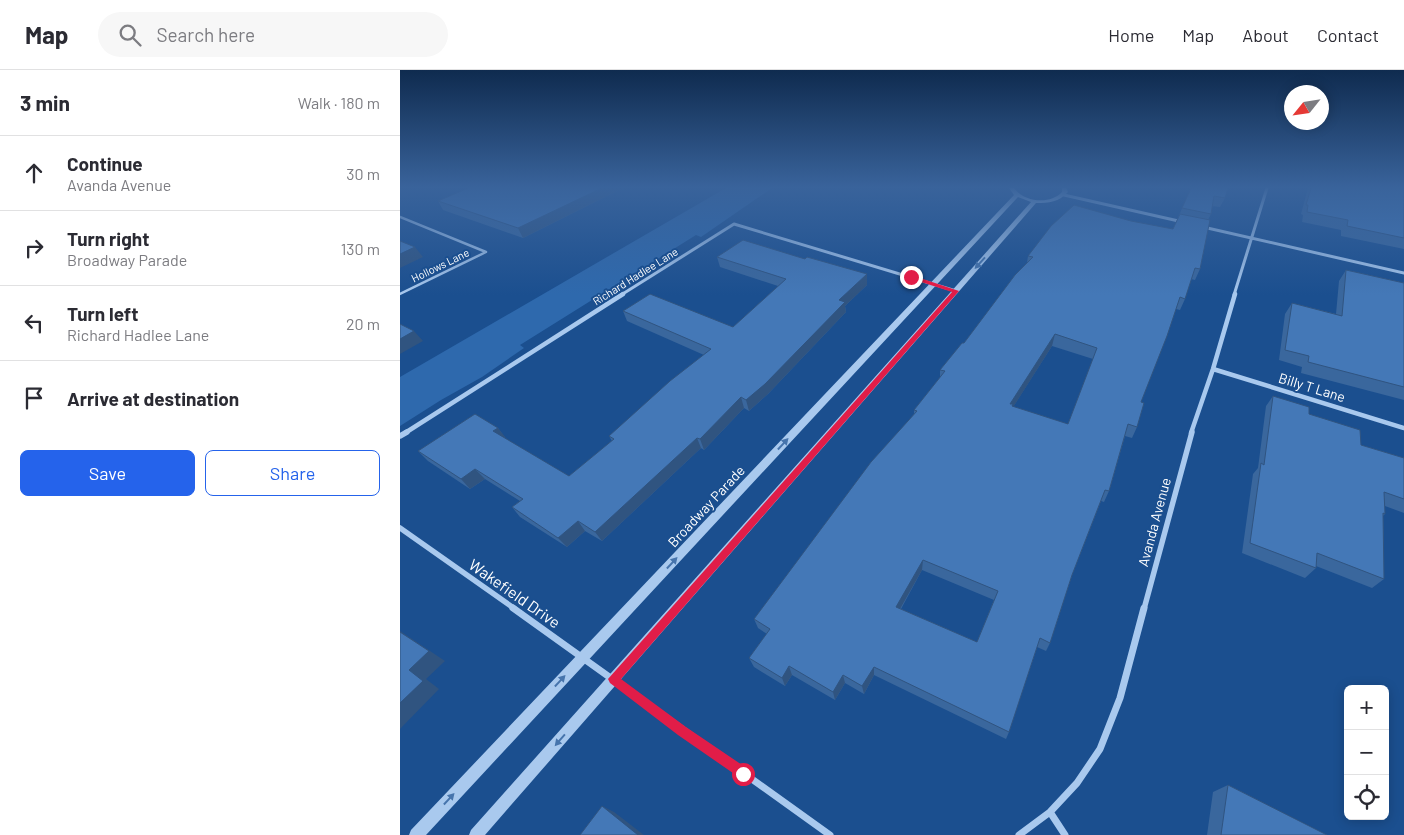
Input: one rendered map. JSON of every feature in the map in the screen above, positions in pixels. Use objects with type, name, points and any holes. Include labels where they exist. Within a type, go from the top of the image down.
[{"type":"street","name":"Richard Hadlee Lane","points":[[400,436],[734,224],[956,291]]},
{"type":"street","name":"Broadway Parade","points":[[416,835],[934,284],[986,224]]},
{"type":"street","points":[[476,835],[1015,224]]},
{"type":"street","name":"Avanda Avenue","points":[[1019,835],[1050,812],[1077,783],[1100,749],[1120,698],[1191,434],[1258,224]]},
{"type":"street","points":[[1197,225],[1404,273]]},
{"type":"street","name":"Billy T Lane","points":[[1213,369],[1404,428]]},
{"type":"street","name":"Wakefield Drive","points":[[400,528],[614,679]]},
{"type":"street","points":[[614,679],[682,731],[830,835]]},
{"type":"street","points":[[1050,812],[1066,835]]},
{"type":"lane","name":"Hollows Lane","points":[[400,294],[486,252],[416,224]]},
{"type":"shaded area","points":[[664,224],[720,224],[701,237],[696,235],[520,345],[524,348],[482,377],[400,426],[400,377]]},
{"type":"building","points":[[505,224],[527,224],[518,228]]},
{"type":"building","points":[[1054,224],[1145,224],[1173,229],[1175,224],[1209,224],[1200,269],[1195,268],[1185,299],[1180,297],[1141,402],[1144,403],[1137,427],[1128,424],[1109,491],[1105,490],[1072,575],[1050,643],[1040,638],[1009,732],[874,667],[862,686],[843,675],[833,692],[789,666],[782,678],[749,658],[770,629],[754,619],[871,462],[917,411],[914,410],[945,371],[940,370],[964,343],[1015,275],[1033,257],[1028,256]],"holes":[[[1055,334],[1097,348],[1068,424],[1010,404]],[[923,560],[998,591],[977,642],[896,607]]]},
{"type":"building","points":[[1347,224],[1404,224],[1404,238],[1347,226]]},
{"type":"building","points":[[743,240],[805,259],[807,257],[867,274],[839,300],[845,302],[765,384],[746,400],[741,397],[700,439],[697,438],[595,532],[578,521],[558,538],[512,507],[523,499],[475,469],[461,479],[418,451],[475,414],[498,428],[493,431],[569,476],[614,439],[609,436],[670,381],[711,349],[623,311],[650,294],[733,327],[786,279],[717,257]]},
{"type":"building","points":[[400,241],[415,247],[400,254]]},
{"type":"building","points":[[1346,270],[1404,283],[1404,387],[1308,362],[1309,356],[1285,350],[1292,303],[1342,316]]},
{"type":"building","points":[[400,324],[414,331],[400,339]]},
{"type":"building","points":[[1273,396],[1309,407],[1309,414],[1360,430],[1361,445],[1404,458],[1404,499],[1384,492],[1384,579],[1317,553],[1316,568],[1250,543],[1261,463],[1264,465]]},
{"type":"building","points":[[400,632],[429,651],[409,670],[423,681],[400,703]]},
{"type":"building","points":[[1228,785],[1327,835],[1221,835]]},
{"type":"building","points":[[602,806],[638,835],[580,835]]},
{"type":"route","points":[[743,774],[682,731],[614,679],[956,291],[911,277]]}]
